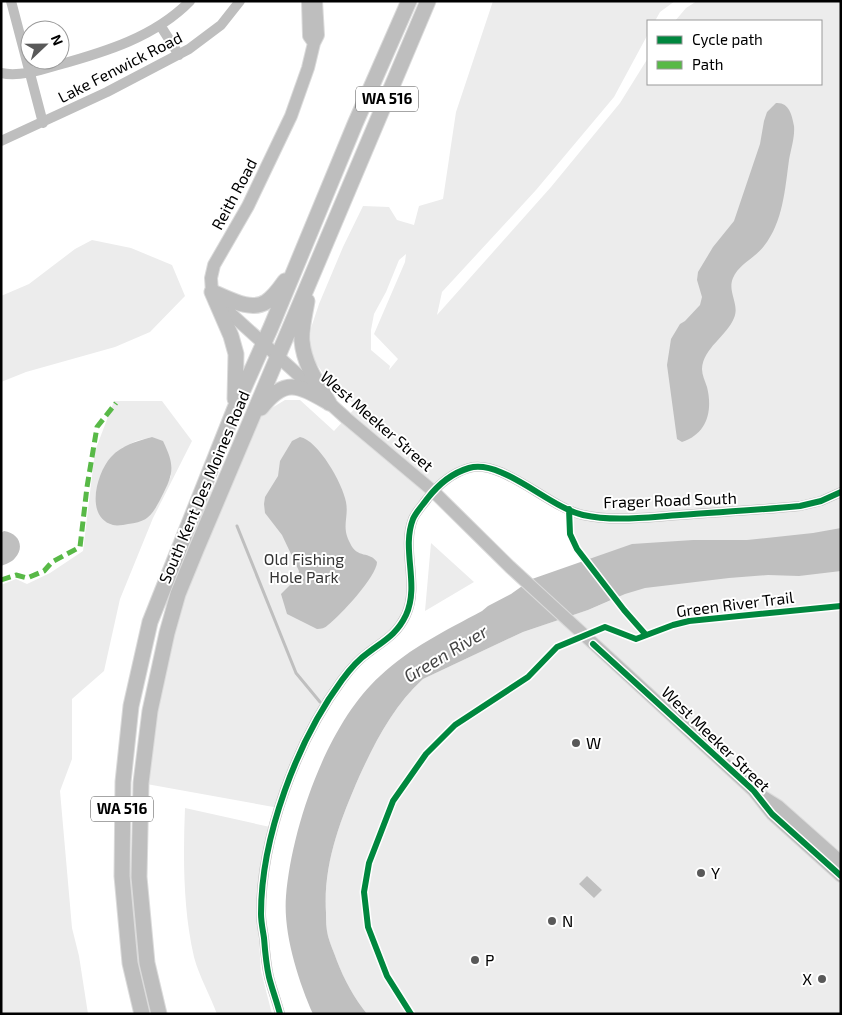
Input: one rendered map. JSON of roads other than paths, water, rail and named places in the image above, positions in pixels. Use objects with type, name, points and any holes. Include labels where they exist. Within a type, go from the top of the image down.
[{"type":"highway","name":"South Kent Des Moines Road","points":[[142,1014],[130,963],[122,876],[123,782],[131,706],[150,622],[235,408],[264,344],[409,1]]},
{"type":"highway","name":"South Kent Des Moines Road","points":[[159,1014],[147,963],[139,878],[141,783],[150,711],[167,633],[178,594],[428,1]]},
{"type":"highway","points":[[212,292],[240,304],[259,305],[272,297],[294,270]]},
{"type":"highway","points":[[312,276],[302,340],[304,354],[310,371],[329,403]]},
{"type":"highway","points":[[212,292],[231,336],[236,354],[235,408]]},
{"type":"highway","points":[[252,420],[270,395],[287,387],[295,386],[329,403]]},
{"type":"main road","name":"Reith Road","points":[[308,1],[309,36],[314,43]]},
{"type":"main road","name":"Reith Road","points":[[212,292],[211,278],[214,265],[248,206],[291,116],[318,35],[316,1]]},
{"type":"main road","points":[[212,292],[231,314],[264,344]]},
{"type":"main road","name":"West Meeker Street","points":[[264,344],[329,403],[433,491],[510,567],[754,790],[778,806],[841,862]]},
{"type":"main road","name":"West Meeker Street","points":[[754,790],[772,814],[841,876]]},
{"type":"street","points":[[11,1],[43,123]]},
{"type":"street","points":[[1,73],[30,72],[70,62],[111,48],[160,26],[177,14],[190,1]]},
{"type":"street","name":"Lake Fenwick Road","points":[[1,141],[43,123],[179,55],[196,45],[216,29],[240,1]]},
{"type":"street","points":[[160,26],[179,55]]},
{"type":"street","name":"Frager Road South","points":[[280,1014],[268,976],[261,915],[266,859],[279,808],[308,735],[333,692],[354,665],[395,632],[407,613],[412,589],[411,526],[414,516],[433,491],[444,481],[469,468],[483,466],[505,474],[581,515],[616,519],[800,506],[841,492]]},
{"type":"water","points":[[776,103],[787,107],[794,126],[779,216],[764,246],[739,269],[733,278],[731,288],[736,308],[734,318],[706,355],[703,362],[702,371],[709,396],[706,420],[697,433],[682,442],[677,439],[667,365],[671,339],[680,324],[700,305],[702,297],[697,280],[698,272],[713,247],[734,221],[760,144],[767,112]]},
{"type":"water","points":[[152,437],[163,441],[170,457],[171,476],[155,509],[149,517],[135,523],[113,525],[104,520],[98,513],[96,494],[101,473],[111,457],[120,449]]},
{"type":"water","points":[[300,437],[307,440],[322,454],[335,474],[346,502],[346,532],[353,548],[377,562],[365,586],[349,605],[327,626],[318,629],[287,614],[281,594],[298,577],[299,571],[282,535],[265,513],[264,504],[265,497],[278,476],[280,461],[292,441]]},
{"type":"water","name":"Green River","points":[[841,528],[841,571],[799,576],[768,575],[729,578],[645,588],[523,632],[423,679],[394,712],[365,764],[339,826],[327,877],[326,918],[329,939],[346,981],[367,1014],[313,1014],[297,971],[289,941],[286,896],[290,868],[304,808],[329,748],[361,696],[380,676],[416,648],[511,594],[532,579],[632,544],[693,540],[747,540]]},
{"type":"water","points":[[4,531],[17,538],[20,549],[14,559],[1,566],[1,533]]},
{"type":"water","points":[[587,876],[602,890],[594,898],[579,884]]},
{"type":"waterway","points":[[237,526],[296,673],[320,702]]},
{"type":"place","name":"W","points":[[576,743]]},
{"type":"place","name":"Y","points":[[701,873]]},
{"type":"place","name":"N","points":[[552,921]]},
{"type":"place","name":"P","points":[[475,960]]},
{"type":"place","name":"X","points":[[822,979]]},
{"type":"park label","name":"Old Fishing Hole Park","points":[[304,568]]}]
